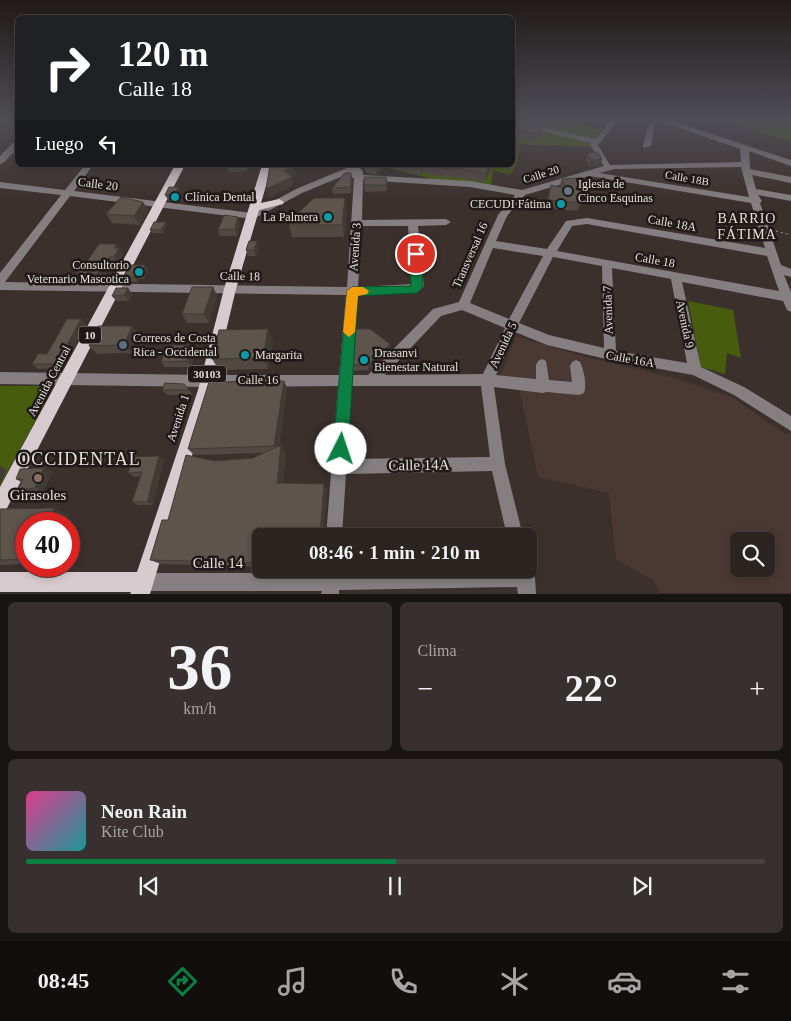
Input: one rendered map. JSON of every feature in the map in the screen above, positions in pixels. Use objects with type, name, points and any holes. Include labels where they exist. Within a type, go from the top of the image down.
[{"type":"main road","name":"Avenida Central","points":[[0,504],[179,167]]},
{"type":"main road","name":"Avenida 1","points":[[142,588],[205,390],[230,289],[266,167]]},
{"type":"main road","points":[[254,212],[279,202]]},
{"type":"main road","name":"Calle 14","points":[[0,582],[142,588]]},
{"type":"street","points":[[0,160],[15,146]]},
{"type":"street","points":[[596,146],[595,149],[609,168]]},
{"type":"street","points":[[789,302],[776,268],[746,168],[744,146],[791,163]]},
{"type":"street","name":"Calle 20","points":[[359,170],[470,184],[522,193],[584,174],[634,164],[746,168],[791,180]]},
{"type":"street","points":[[0,281],[87,167]]},
{"type":"street","points":[[279,202],[343,173],[359,170]]},
{"type":"street","name":"Avenida 3","points":[[335,528],[357,223],[359,170]]},
{"type":"street","name":"Calle 18B","points":[[584,174],[757,201]]},
{"type":"street","name":"Calle 20","points":[[0,185],[159,204],[254,212]]},
{"type":"street","points":[[753,191],[791,198]]},
{"type":"street","name":"Transversal 16","points":[[372,379],[437,312],[463,305],[503,215],[522,193]]},
{"type":"street","name":"Calle 18A","points":[[569,223],[587,220],[772,253]]},
{"type":"street","name":"Calle 18","points":[[0,286],[406,291],[418,286],[413,222]]},
{"type":"street","points":[[357,223],[446,222]]},
{"type":"street","name":"Avenida 5","points":[[514,528],[498,464],[487,380],[512,325],[550,253],[569,223]]},
{"type":"street","name":"Calle 18","points":[[490,244],[550,253],[789,302]]},
{"type":"street","name":"Avenida 7","points":[[608,265],[610,356]]},
{"type":"street","points":[[776,268],[791,273]]},
{"type":"street","name":"Avenida 9","points":[[676,278],[695,370]]},
{"type":"street","name":"Calle 16A","points":[[463,305],[547,340],[610,356],[695,370],[740,391],[791,424]]},
{"type":"street","points":[[542,365],[543,387]]},
{"type":"street","name":"Calle 16","points":[[0,378],[206,381],[487,380],[543,387],[579,389],[576,366]]},
{"type":"street","name":"Calle 14A","points":[[339,466],[498,464]]},
{"type":"street","name":"Calle 14","points":[[142,588],[331,581],[525,580]]},
{"type":"path","points":[[765,228],[791,235]]},
{"type":"shaded area","points":[[516,336],[585,357],[672,377],[733,398],[784,433],[791,435],[791,593],[660,593],[653,580],[616,559],[609,493],[538,477],[519,387],[499,379]]},
{"type":"green space","points":[[515,146],[520,146],[518,160],[515,168],[513,171],[510,174],[493,171],[491,185],[429,181],[429,178],[385,167],[515,167]]},
{"type":"green space","points":[[560,146],[590,146],[590,147]]},
{"type":"green space","points":[[688,301],[733,310],[741,358],[727,353],[725,374],[701,367]]},
{"type":"green space","points":[[0,386],[54,386],[0,486]]},
{"type":"building","points":[[598,152],[602,159],[591,160],[588,153]]},
{"type":"building","points":[[270,167],[293,167],[284,170],[292,177],[266,189]]},
{"type":"building","points":[[448,167],[489,167],[486,173]]},
{"type":"building","points":[[345,173],[351,173],[351,187],[332,188]]},
{"type":"building","points":[[364,177],[386,177],[387,185],[364,185]]},
{"type":"building","points":[[577,178],[580,185],[581,203],[548,200],[551,185],[566,189],[562,179]]},
{"type":"building","points":[[169,187],[178,187],[175,195],[165,195]]},
{"type":"building","points":[[121,197],[143,202],[134,216],[106,214]]},
{"type":"building","points":[[314,198],[345,198],[342,225],[289,225],[291,214],[296,215]]},
{"type":"building","points":[[224,215],[238,217],[235,229],[218,230]]},
{"type":"building","points":[[154,222],[166,222],[161,230],[150,230]]},
{"type":"building","points":[[249,241],[257,241],[254,250],[246,250]]},
{"type":"building","points":[[99,244],[116,244],[114,248],[119,248],[114,257],[109,257],[97,274],[76,273],[86,263]]},
{"type":"building","points":[[130,265],[145,265],[141,274],[136,274],[134,277],[123,277]]},
{"type":"building","points":[[192,287],[213,287],[204,314],[182,314]]},
{"type":"building","points":[[116,288],[128,288],[124,295],[112,296]]},
{"type":"building","points":[[67,319],[81,319],[57,364],[32,364],[38,354],[47,354]]},
{"type":"building","points":[[98,326],[132,326],[124,345],[89,346]]},
{"type":"building","points":[[268,329],[263,358],[212,359],[219,330]]},
{"type":"building","name":"Drasanvi Bienestar Natural","points":[[356,329],[370,329],[390,344],[368,365],[353,365]]},
{"type":"building","points":[[167,345],[192,345],[187,361],[161,362]]},
{"type":"building","points":[[284,381],[274,446],[188,449],[209,382]]},
{"type":"building","points":[[165,383],[184,384],[189,390],[162,390]]},
{"type":"building","points":[[281,445],[277,483],[324,484],[321,528],[252,528],[252,563],[150,560],[162,520],[168,520],[186,455],[215,461],[253,458]]},
{"type":"building","points":[[159,456],[147,502],[132,502],[142,472],[128,473],[133,457]]},
{"type":"building","points":[[44,468],[35,488],[18,490],[23,479],[16,479],[20,469]]},
{"type":"building","points":[[54,508],[52,512],[15,512],[15,559],[0,560],[0,509]]},
{"type":"slow traffic","points":[[349,332],[352,291],[363,291]]},
{"type":"place","name":"Iglesia de Cinco Esquinas","points":[[568,191]]},
{"type":"place","name":"Clínica Dental","points":[[175,197]]},
{"type":"place","name":"CECUDI Fátima","points":[[561,204]]},
{"type":"place","name":"La Palmera","points":[[328,217]]},
{"type":"place","name":"Consultorio Veternario Mascotica","points":[[139,272]]},
{"type":"place","name":"Correos de Costa Rica - Occidental","points":[[123,345]]},
{"type":"place","name":"Margarita","points":[[245,355]]},
{"type":"place","name":"Drasanvi Bienestar Natural","points":[[364,360]]},
{"type":"place","name":"Girasoles","points":[[38,478]]},
{"type":"district","name":"BARRIO FÁTIMA","points":[[747,226]]},
{"type":"district","name":"OCCIDENTAL","points":[[79,459]]},
{"type":"route","points":[[341,449],[352,291],[413,290],[418,286],[416,254]]}]
